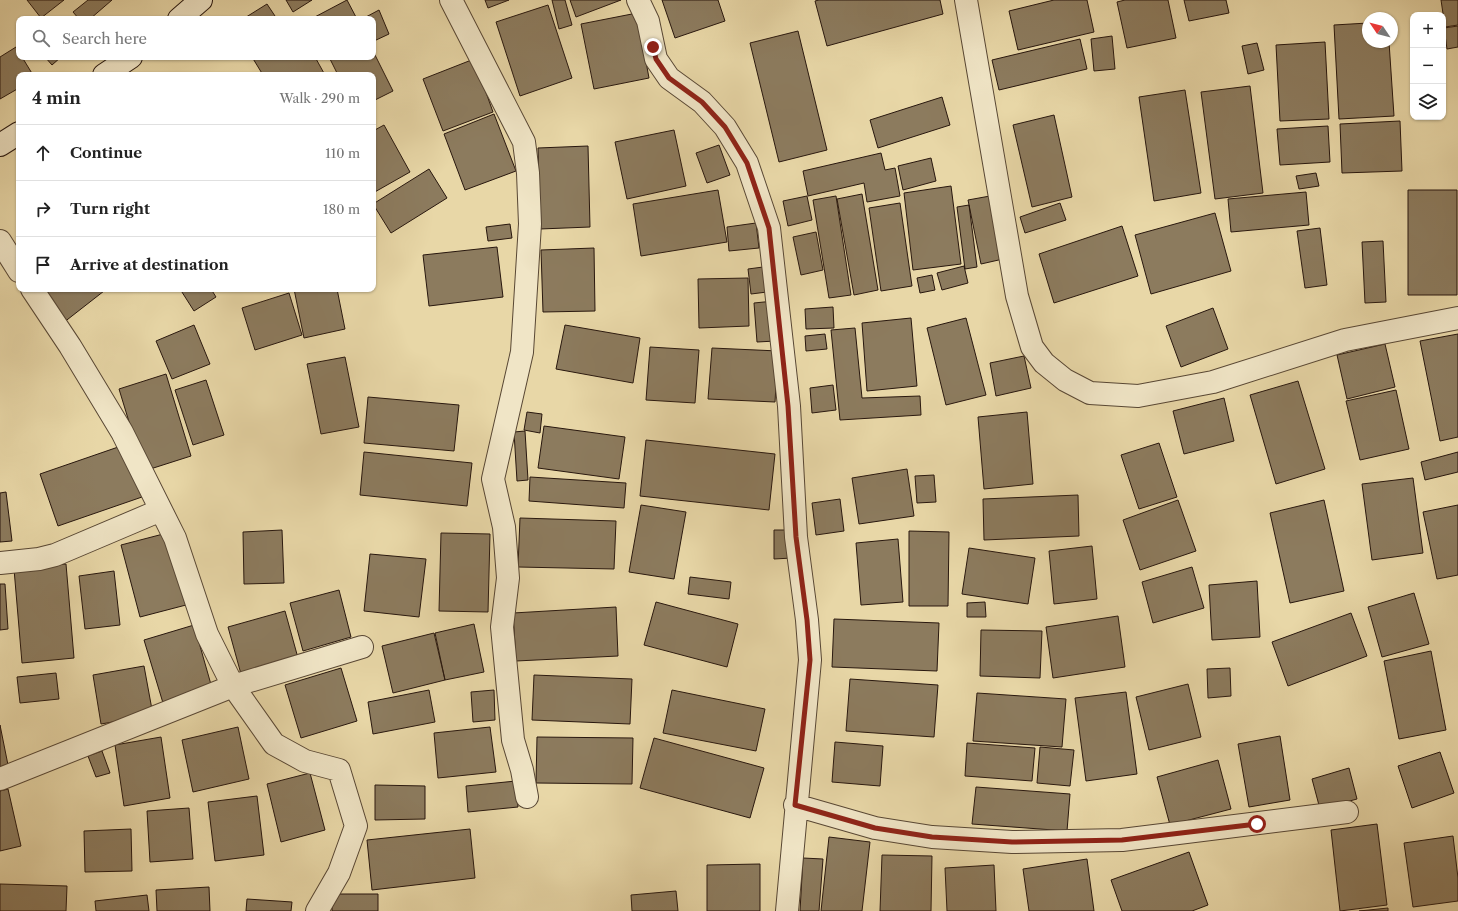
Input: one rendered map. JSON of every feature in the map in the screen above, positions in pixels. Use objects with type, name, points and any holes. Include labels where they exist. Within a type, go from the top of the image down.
[{"type":"street","points":[[182,16],[201,0]]},
{"type":"street","points":[[451,0],[524,142],[528,172],[530,224],[522,352],[493,479],[504,527],[508,578],[502,627],[513,740],[527,797]]},
{"type":"street","points":[[638,0],[648,21],[656,59],[669,78],[702,102],[725,127],[747,163],[769,228],[788,406],[796,537],[807,620],[810,660],[795,805],[787,911]]},
{"type":"street","points":[[966,0],[1017,296],[1032,348],[1044,363],[1065,380],[1090,392],[1138,396],[1213,382],[1345,340],[1458,318]]},
{"type":"street","points":[[108,72],[126,60]]},
{"type":"street","points":[[0,145],[16,135]]},
{"type":"street","points":[[0,240],[16,266]]},
{"type":"street","points":[[34,292],[70,346],[122,432],[175,538],[207,634],[234,686],[274,744],[305,761],[339,770],[356,826],[339,873],[317,911]]},
{"type":"street","points":[[0,563],[39,559],[55,555],[161,510]]},
{"type":"street","points":[[0,779],[234,686],[362,647]]},
{"type":"street","points":[[795,805],[875,828],[932,837],[1012,842],[1122,840],[1347,812]]},
{"type":"building","points":[[27,0],[64,0],[44,16],[39,16]]},
{"type":"building","points":[[88,0],[112,0],[93,16],[76,16],[73,12]]},
{"type":"building","points":[[286,0],[312,0],[293,12]]},
{"type":"building","points":[[347,0],[355,16],[317,16]]},
{"type":"building","points":[[485,0],[509,0],[488,8]]},
{"type":"building","points":[[552,0],[565,0],[572,25],[559,29]]},
{"type":"building","points":[[570,0],[621,0],[576,17]]},
{"type":"building","points":[[662,0],[718,0],[725,21],[675,38]]},
{"type":"building","points":[[940,0],[943,14],[827,46],[815,1]]},
{"type":"building","points":[[1054,0],[1087,0],[1094,32],[1018,50],[1009,11]]},
{"type":"building","points":[[1125,0],[1168,0],[1176,38],[1127,48],[1117,2]]},
{"type":"building","points":[[1184,0],[1226,0],[1229,13],[1189,21]]},
{"type":"building","points":[[1441,0],[1458,0],[1458,25],[1446,27],[1446,12],[1443,12]]},
{"type":"building","points":[[267,4],[275,16],[248,16]]},
{"type":"building","points":[[548,5],[572,78],[520,96],[496,22]]},
{"type":"building","points":[[379,10],[389,34],[376,40],[376,16],[368,16]]},
{"type":"building","points":[[637,13],[649,78],[594,89],[581,24]]},
{"type":"building","points":[[1362,23],[1362,48],[1389,48],[1394,116],[1339,119],[1334,25]]},
{"type":"building","points":[[1458,26],[1458,47],[1447,49],[1446,28]]},
{"type":"building","points":[[798,31],[827,150],[779,162],[750,43]]},
{"type":"building","points":[[1112,36],[1115,69],[1094,71],[1091,39]]},
{"type":"building","points":[[1080,39],[1087,69],[999,90],[992,60]]},
{"type":"building","points":[[1325,42],[1329,119],[1280,121],[1276,45]]},
{"type":"building","points":[[1257,43],[1264,70],[1248,74],[1242,46]]},
{"type":"building","points":[[16,47],[16,60],[24,60],[31,72],[16,72],[16,90],[0,99],[0,57]]},
{"type":"building","points":[[376,57],[393,91],[376,100],[376,72],[336,72],[330,60],[376,60]]},
{"type":"building","points":[[474,59],[493,112],[443,131],[423,79]]},
{"type":"building","points":[[48,60],[58,60],[52,65]]},
{"type":"building","points":[[254,60],[317,60],[323,72],[261,72]]},
{"type":"building","points":[[1250,86],[1263,193],[1215,199],[1201,92]]},
{"type":"building","points":[[1185,90],[1201,193],[1154,201],[1139,97]]},
{"type":"building","points":[[942,97],[950,125],[878,148],[870,120]]},
{"type":"building","points":[[494,114],[516,171],[465,190],[444,134]]},
{"type":"building","points":[[1054,115],[1072,197],[1032,207],[1013,125]]},
{"type":"building","points":[[1400,121],[1402,171],[1342,173],[1340,124]]},
{"type":"building","points":[[384,125],[410,172],[376,191],[376,129]]},
{"type":"building","points":[[1328,126],[1330,162],[1280,165],[1277,129]]},
{"type":"building","points":[[674,130],[686,186],[627,199],[615,142]]},
{"type":"building","points":[[719,145],[730,175],[707,183],[696,153]]},
{"type":"building","points":[[588,146],[590,227],[540,229],[538,148]]},
{"type":"building","points":[[881,153],[885,170],[895,168],[900,196],[867,202],[864,183],[808,196],[803,171]]},
{"type":"building","points":[[931,158],[936,181],[903,190],[898,166]]},
{"type":"building","points":[[429,169],[447,198],[391,233],[376,209],[376,202]]},
{"type":"building","points":[[1316,173],[1319,186],[1299,189],[1296,176]]},
{"type":"building","points":[[951,186],[961,264],[913,270],[904,193]]},
{"type":"building","points":[[718,190],[727,242],[641,256],[633,204]]},
{"type":"building","points":[[1408,190],[1457,190],[1457,295],[1408,295]]},
{"type":"building","points":[[1306,192],[1309,225],[1231,232],[1228,199]]},
{"type":"building","points":[[862,194],[878,290],[854,295],[837,199]]},
{"type":"building","points":[[807,196],[812,220],[788,226],[783,201]]},
{"type":"building","points":[[836,196],[851,295],[829,298],[813,200]]},
{"type":"building","points":[[990,196],[1003,259],[981,264],[968,200]]},
{"type":"building","points":[[900,203],[912,286],[881,291],[869,208]]},
{"type":"building","points":[[1060,203],[1066,220],[1025,233],[1020,217]]},
{"type":"building","points":[[969,205],[977,267],[965,269],[957,207]]},
{"type":"building","points":[[1215,213],[1231,271],[1151,294],[1135,235]]},
{"type":"building","points":[[756,223],[759,248],[729,251],[727,227]]},
{"type":"building","points":[[510,224],[512,238],[488,241],[486,227]]},
{"type":"building","points":[[1122,226],[1138,276],[1054,303],[1039,254]]},
{"type":"building","points":[[1320,228],[1327,285],[1305,288],[1297,231]]},
{"type":"building","points":[[816,232],[823,270],[801,275],[793,237]]},
{"type":"building","points":[[1383,241],[1386,302],[1365,303],[1362,242]]},
{"type":"building","points":[[497,247],[503,297],[429,306],[423,255]]},
{"type":"building","points":[[594,248],[595,311],[543,312],[541,250]]},
{"type":"building","points":[[964,266],[968,283],[942,290],[937,273]]},
{"type":"building","points":[[763,267],[767,292],[751,294],[748,269]]},
{"type":"building","points":[[932,275],[935,290],[920,293],[917,278]]},
{"type":"building","points":[[748,278],[749,326],[699,328],[698,279]]},
{"type":"building","points":[[40,292],[103,292],[63,323]]},
{"type":"building","points":[[182,292],[213,292],[216,297],[194,311]]},
{"type":"building","points":[[295,292],[338,292],[345,329],[304,338]]},
{"type":"building","points":[[289,293],[302,335],[255,350],[242,308]]},
{"type":"building","points":[[774,301],[776,341],[757,342],[754,303]]},
{"type":"building","points":[[833,307],[834,328],[806,329],[805,309]]},
{"type":"building","points":[[1213,308],[1228,349],[1181,367],[1166,326]]},
{"type":"building","points":[[911,318],[917,386],[867,391],[862,323]]},
{"type":"building","points":[[966,318],[986,395],[946,405],[927,328]]},
{"type":"building","points":[[194,325],[210,364],[172,379],[156,341]]},
{"type":"building","points":[[565,325],[640,338],[633,383],[556,369]]},
{"type":"building","points":[[855,328],[862,398],[920,396],[921,415],[840,420],[831,330]]},
{"type":"building","points":[[825,334],[827,349],[806,351],[805,336]]},
{"type":"building","points":[[1458,334],[1458,437],[1440,441],[1420,341]]},
{"type":"building","points":[[1385,344],[1395,387],[1347,399],[1337,355]]},
{"type":"building","points":[[650,347],[699,350],[695,403],[646,400]]},
{"type":"building","points":[[712,348],[778,351],[775,402],[708,399]]},
{"type":"building","points":[[1024,356],[1031,388],[996,396],[990,363]]},
{"type":"building","points":[[345,357],[359,427],[321,434],[307,364]]},
{"type":"building","points":[[166,374],[191,456],[144,471],[119,389]]},
{"type":"building","points":[[206,380],[224,435],[193,445],[175,390]]},
{"type":"building","points":[[1298,381],[1325,469],[1276,484],[1250,395]]},
{"type":"building","points":[[833,385],[836,410],[812,413],[810,388]]},
{"type":"building","points":[[1396,390],[1409,449],[1360,460],[1346,401]]},
{"type":"building","points":[[368,397],[459,405],[454,451],[364,443]]},
{"type":"building","points":[[1224,398],[1234,441],[1184,454],[1173,411]]},
{"type":"building","points":[[527,412],[542,414],[540,433],[524,430]]},
{"type":"building","points":[[1027,412],[1033,484],[984,489],[978,417]]},
{"type":"building","points":[[544,426],[625,437],[619,479],[538,468]]},
{"type":"building","points":[[525,431],[528,480],[517,481],[514,432]]},
{"type":"building","points":[[646,440],[775,454],[769,510],[640,496]]},
{"type":"building","points":[[1159,443],[1177,497],[1139,509],[1121,455]]},
{"type":"building","points":[[124,445],[142,497],[58,526],[40,474]]},
{"type":"building","points":[[364,452],[472,463],[467,506],[360,495]]},
{"type":"building","points":[[1458,452],[1458,472],[1425,480],[1421,462]]},
{"type":"building","points":[[907,469],[914,516],[859,524],[852,478]]},
{"type":"building","points":[[934,475],[936,502],[917,503],[915,476]]},
{"type":"building","points":[[530,477],[626,483],[624,508],[529,501]]},
{"type":"building","points":[[1413,478],[1423,553],[1372,560],[1362,484]]},
{"type":"building","points":[[6,492],[12,541],[0,542],[0,493]]},
{"type":"building","points":[[1078,495],[1079,536],[984,540],[983,499]]},
{"type":"building","points":[[840,499],[844,531],[816,535],[812,503]]},
{"type":"building","points":[[1178,500],[1196,551],[1140,570],[1123,520]]},
{"type":"building","points":[[1324,500],[1344,591],[1290,603],[1270,513]]},
{"type":"building","points":[[641,505],[686,512],[674,579],[629,572]]},
{"type":"building","points":[[1458,505],[1458,575],[1437,579],[1423,512]]},
{"type":"building","points":[[520,518],[616,521],[614,569],[518,567]]},
{"type":"building","points":[[282,530],[284,583],[244,584],[243,532]]},
{"type":"building","points":[[774,530],[791,530],[792,558],[774,559]]},
{"type":"building","points":[[909,531],[949,532],[948,606],[909,606]]},
{"type":"building","points":[[167,533],[186,605],[140,617],[121,545]]},
{"type":"building","points":[[441,533],[490,534],[488,612],[439,611]]},
{"type":"building","points":[[898,539],[903,602],[861,605],[856,543]]},
{"type":"building","points":[[1092,546],[1097,599],[1054,604],[1049,551]]},
{"type":"building","points":[[969,548],[1035,558],[1028,604],[962,594]]},
{"type":"building","points":[[370,554],[426,559],[419,617],[364,611]]},
{"type":"building","points":[[66,564],[74,658],[22,663],[14,569]]},
{"type":"building","points":[[1192,567],[1204,608],[1153,623],[1142,582]]},
{"type":"building","points":[[114,571],[120,625],[85,629],[79,576]]},
{"type":"building","points":[[690,577],[731,582],[729,599],[688,594]]},
{"type":"building","points":[[1257,581],[1260,637],[1212,640],[1209,585]]},
{"type":"building","points":[[0,584],[5,584],[8,629],[0,630]]},
{"type":"building","points":[[339,590],[351,637],[303,651],[290,603]]},
{"type":"building","points":[[1414,593],[1429,644],[1382,657],[1368,607]]},
{"type":"building","points":[[656,602],[738,624],[727,667],[644,645]]},
{"type":"building","points":[[985,602],[986,617],[967,617],[967,603]]},
{"type":"building","points":[[616,607],[618,656],[516,661],[513,613]]},
{"type":"building","points":[[285,611],[298,658],[241,674],[228,627]]},
{"type":"building","points":[[1351,613],[1367,656],[1288,686],[1272,642]]},
{"type":"building","points":[[1118,616],[1125,667],[1053,678],[1046,627]]},
{"type":"building","points":[[834,619],[939,623],[937,671],[832,667]]},
{"type":"building","points":[[474,624],[484,672],[445,680],[435,633]]},
{"type":"building","points":[[194,625],[212,688],[163,703],[144,640]]},
{"type":"building","points":[[981,630],[1042,631],[1040,678],[980,676]]},
{"type":"building","points":[[434,633],[445,680],[393,693],[382,646]]},
{"type":"building","points":[[1431,651],[1446,730],[1399,739],[1384,661]]},
{"type":"building","points":[[144,666],[153,715],[101,724],[93,675]]},
{"type":"building","points":[[341,668],[357,721],[301,738],[285,685]]},
{"type":"building","points":[[1230,668],[1231,696],[1208,698],[1207,669]]},
{"type":"building","points":[[56,673],[59,699],[20,703],[17,677]]},
{"type":"building","points":[[534,675],[632,679],[630,724],[532,720]]},
{"type":"building","points":[[850,679],[938,685],[934,737],[846,731]]},
{"type":"building","points":[[1188,684],[1201,737],[1149,750],[1136,697]]},
{"type":"building","points":[[429,690],[435,722],[373,734],[368,702]]},
{"type":"building","points":[[494,690],[495,720],[473,722],[471,692]]},
{"type":"building","points":[[672,690],[765,709],[756,751],[663,733]]},
{"type":"building","points":[[1126,692],[1137,774],[1086,781],[1075,698]]},
{"type":"building","points":[[977,693],[1066,699],[1062,747],[973,741]]},
{"type":"building","points":[[0,725],[9,770],[0,772]]},
{"type":"building","points":[[238,727],[249,779],[193,792],[182,740]]},
{"type":"building","points":[[490,727],[496,772],[438,778],[434,733]]},
{"type":"building","points":[[1280,736],[1290,800],[1249,807],[1238,744]]},
{"type":"building","points":[[161,737],[170,798],[124,806],[115,745]]},
{"type":"building","points":[[537,737],[633,738],[632,784],[536,783]]},
{"type":"building","points":[[654,738],[764,768],[750,818],[640,788]]},
{"type":"building","points":[[835,742],[883,746],[880,786],[832,782]]},
{"type":"building","points":[[967,743],[1035,748],[1032,781],[965,776]]},
{"type":"building","points":[[1040,747],[1074,750],[1070,786],[1037,783]]},
{"type":"building","points":[[102,751],[110,773],[96,777],[88,756]]},
{"type":"building","points":[[1440,752],[1454,793],[1412,808],[1398,766]]},
{"type":"building","points":[[1218,760],[1231,809],[1170,825],[1157,777]]},
{"type":"building","points":[[1349,768],[1357,799],[1320,809],[1312,779]]},
{"type":"building","points":[[310,773],[325,830],[281,842],[267,784]]},
{"type":"building","points":[[516,781],[518,807],[468,812],[466,786]]},
{"type":"building","points":[[375,785],[425,786],[425,819],[375,820]]},
{"type":"building","points":[[976,787],[1070,794],[1067,831],[972,824]]},
{"type":"building","points":[[8,789],[21,846],[0,851],[0,791]]},
{"type":"building","points":[[257,796],[264,855],[215,861],[208,802]]},
{"type":"building","points":[[189,808],[193,859],[150,862],[147,811]]},
{"type":"building","points":[[1377,824],[1387,905],[1340,911],[1331,830]]},
{"type":"building","points":[[131,829],[132,871],[85,872],[84,831]]},
{"type":"building","points":[[470,829],[475,878],[372,890],[367,840]]},
{"type":"building","points":[[1453,836],[1458,878],[1458,901],[1413,907],[1404,843]]},
{"type":"building","points":[[829,837],[870,842],[862,911],[821,911]]},
{"type":"building","points":[[1189,852],[1208,905],[1192,911],[1122,911],[1111,880]]},
{"type":"building","points":[[882,855],[932,856],[931,911],[880,911]]},
{"type":"building","points":[[803,858],[823,859],[819,911],[800,911]]},
{"type":"building","points":[[1087,859],[1094,911],[1029,911],[1023,869]]},
{"type":"building","points":[[760,864],[760,911],[707,911],[707,865]]},
{"type":"building","points":[[994,865],[996,911],[947,911],[945,868]]},
{"type":"building","points":[[0,884],[67,886],[66,911],[0,911]]},
{"type":"building","points":[[209,887],[210,911],[157,911],[156,890]]},
{"type":"building","points":[[676,891],[678,911],[632,911],[631,895]]},
{"type":"building","points":[[332,894],[378,894],[378,911],[332,911]]},
{"type":"building","points":[[147,895],[149,911],[96,911],[95,901]]},
{"type":"building","points":[[247,899],[292,902],[291,911],[246,911]]},
{"type":"building","points":[[1388,908],[1388,911],[1359,911]]},
{"type":"route","points":[[653,47],[656,59],[669,78],[702,102],[725,127],[747,163],[769,228],[788,406],[796,537],[807,620],[810,660],[795,805],[875,828],[932,837],[1012,842],[1122,840],[1257,824]]}]
